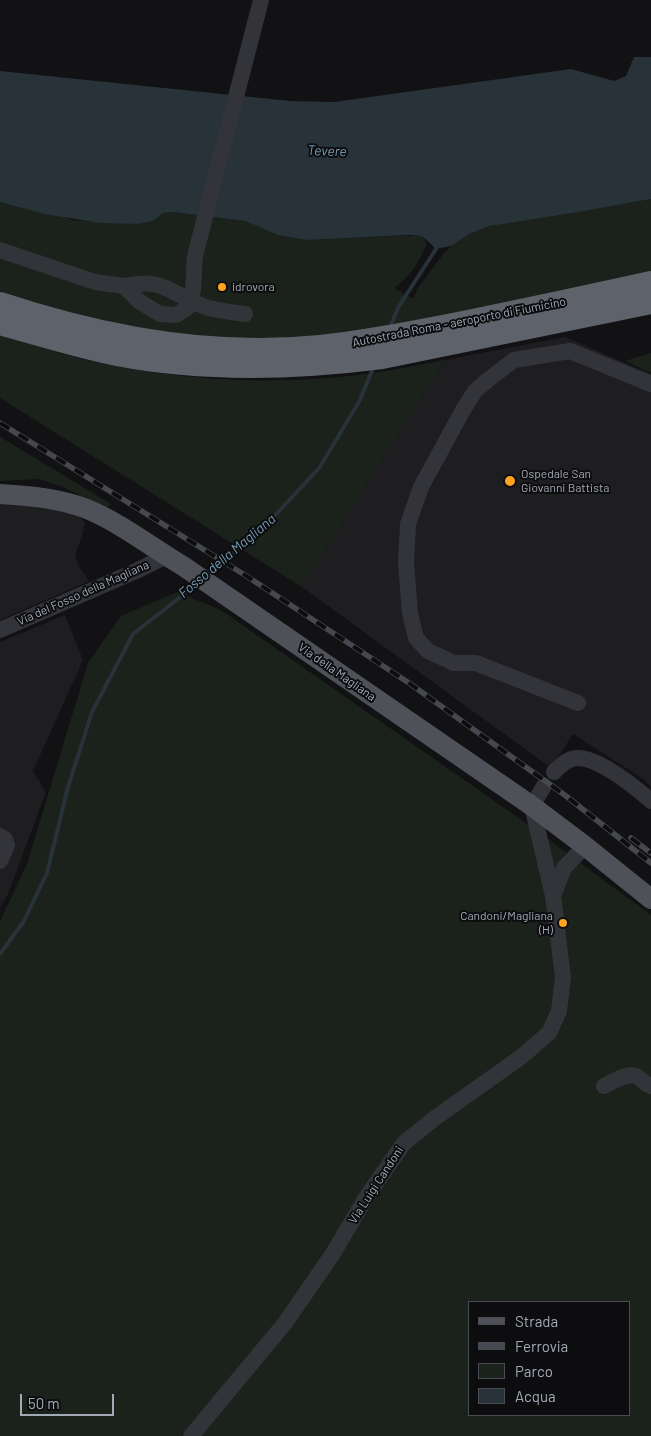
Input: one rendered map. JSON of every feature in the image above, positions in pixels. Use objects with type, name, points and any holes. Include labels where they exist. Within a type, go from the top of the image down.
[{"type":"highway","name":"Autostrada Roma - aeroporto di Fiumicino","points":[[0,322],[80,346],[144,349],[319,347],[393,337],[651,283]]},
{"type":"highway","name":"Autostrada Roma - aeroporto di Fiumicino","points":[[0,304],[185,363],[258,366],[343,362],[424,349],[651,302]]},
{"type":"main road","name":"Via della Magliana","points":[[0,494],[40,497],[86,508],[114,522],[227,596],[532,806],[651,899]]},
{"type":"street","points":[[124,286],[140,302],[166,316],[176,315],[187,308],[190,303],[196,252],[261,0]]},
{"type":"street","points":[[0,250],[95,282],[124,286],[139,283],[162,286],[204,306],[245,314]]},
{"type":"street","points":[[578,703],[476,663],[454,663],[428,651],[416,638],[410,612],[406,562],[408,524],[421,487],[475,391],[514,360],[570,352],[651,384]]},
{"type":"street","name":"Via del Fosso della Magliana","points":[[0,630],[136,571],[174,560]]},
{"type":"street","points":[[554,772],[562,764],[570,760],[584,759],[605,767],[651,800]]},
{"type":"street","points":[[532,806],[544,786]]},
{"type":"street","name":"Via Luigi Candoni","points":[[191,1436],[285,1322],[332,1256],[367,1196],[404,1142],[520,1057],[548,1033],[559,1011],[563,977],[553,896],[532,806]]},
{"type":"street","points":[[0,836],[5,839],[7,845],[0,862]]},
{"type":"street","name":"Via Luigi Candoni","points":[[553,896],[564,868],[585,846]]},
{"type":"street","points":[[604,1086],[630,1075],[637,1076],[646,1085],[651,1086]]},
{"type":"shaded area","name":"Ospedale San Giovanni Battista","points":[[565,337],[651,374],[651,787],[643,779],[573,734],[551,768],[302,587],[445,360]]},
{"type":"shaded area","points":[[0,502],[65,511],[80,517],[85,523],[75,555],[78,565],[89,581],[0,620]]},
{"type":"shaded area","points":[[65,615],[83,660],[33,771],[46,792],[8,894],[0,908],[0,642]]},
{"type":"green space","points":[[651,199],[651,274],[365,332],[319,337],[273,338],[226,337],[180,333],[134,327],[88,317],[0,291],[0,202],[44,214],[62,216],[71,220],[137,224],[153,221],[163,213],[172,212],[245,221],[279,235],[308,240],[422,236],[427,244],[421,257],[409,274],[394,288],[413,299],[418,288],[444,253],[459,239],[479,229],[500,223],[567,214]]},
{"type":"green space","points":[[0,334],[89,360],[134,369],[181,376],[228,379],[321,379],[367,374],[445,360],[302,587],[0,398]]},
{"type":"green space","points":[[651,353],[651,373],[625,361]]},
{"type":"green space","points":[[0,436],[111,504],[107,508],[60,486],[39,479],[0,481]]},
{"type":"green space","points":[[177,592],[221,610],[533,828],[651,915],[651,1436],[0,1436],[0,921],[27,864],[88,663],[121,616]]},
{"type":"water","name":"Tevere","points":[[634,57],[651,57],[651,199],[489,226],[469,234],[451,246],[436,249],[422,236],[410,235],[308,240],[278,235],[245,221],[173,212],[163,213],[153,221],[137,224],[100,223],[44,214],[0,202],[0,71],[290,101],[334,102],[571,69],[614,81],[626,76]]},
{"type":"waterway","name":"Fosso della Magliana","points":[[390,327],[399,306],[436,249],[436,244]]},
{"type":"waterway","name":"Fosso della Magliana","points":[[208,575],[269,522],[320,467],[360,400],[374,366]]},
{"type":"waterway","name":"Fosso della Magliana","points":[[0,954],[24,921],[47,873],[68,787],[92,712],[133,634],[197,584]]},
{"type":"railway","points":[[0,423],[248,577],[409,683],[566,796],[651,863]]},
{"type":"railway","points":[[631,838],[651,853]]},
{"type":"place","name":"idrovora","points":[[222,287]]},
{"type":"place","name":"Ospedale San Giovanni Battista","points":[[510,481]]},
{"type":"place","name":"Candoni/Magliana (H)","points":[[563,923]]}]
